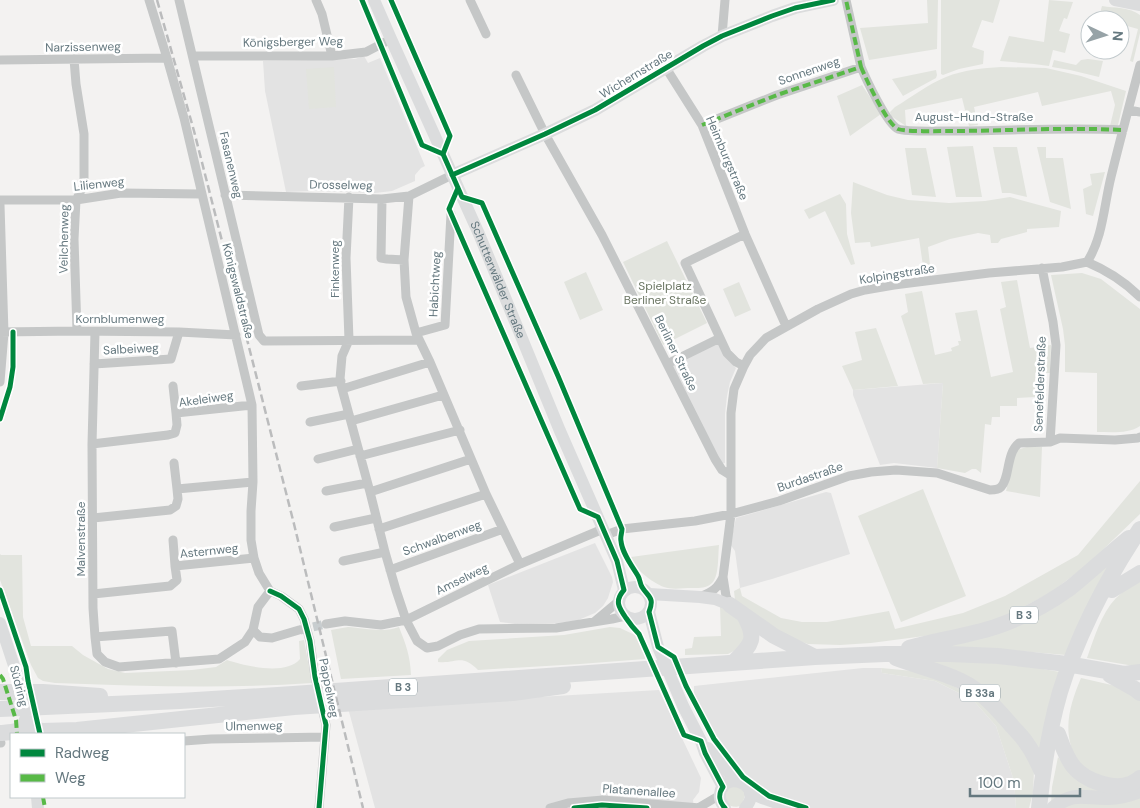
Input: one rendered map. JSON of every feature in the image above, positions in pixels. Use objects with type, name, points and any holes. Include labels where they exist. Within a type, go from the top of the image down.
[{"type":"highway","points":[[1039,808],[1047,748],[1082,643],[1100,595],[1123,554],[1140,529]]},
{"type":"highway","name":"B 3","points":[[884,654],[972,634],[1021,616],[1068,589],[1140,529]]},
{"type":"highway","points":[[1082,643],[1140,544]]},
{"type":"highway","points":[[1112,590],[1140,573]]},
{"type":"highway","points":[[730,605],[774,636],[816,657]]},
{"type":"highway","points":[[733,663],[748,648],[752,636],[750,626],[744,615]]},
{"type":"highway","name":"B 3","points":[[294,701],[513,686],[595,673],[884,654],[998,656],[1135,674]]},
{"type":"highway","name":"B 33a","points":[[884,654],[940,672],[962,681],[980,693],[1001,713],[1027,743],[1043,775]]},
{"type":"highway","points":[[1101,670],[1135,688],[1140,693]]},
{"type":"highway","points":[[0,692],[45,700],[294,701]]},
{"type":"highway","points":[[1048,808],[1050,774],[1064,693]]},
{"type":"highway","points":[[0,709],[45,700]]},
{"type":"highway","points":[[64,733],[294,701]]},
{"type":"highway","points":[[13,733],[28,727],[42,731],[77,730]]},
{"type":"highway","points":[[1058,734],[1065,753],[1074,767],[1085,777],[1108,786],[1128,785],[1140,778]]},
{"type":"main road","name":"Schutterwälder Straße","points":[[374,0],[479,234],[560,431],[604,532],[618,561],[638,587]]},
{"type":"main road","name":"Wichernstraße","points":[[452,175],[595,110],[722,36],[794,8],[833,0]]},
{"type":"main road","points":[[1115,0],[1140,5]]},
{"type":"main road","name":"Schutterwälder Straße","points":[[618,561],[622,596]]},
{"type":"main road","points":[[656,642],[621,612],[619,607],[622,596],[631,587],[643,589],[649,604],[656,642],[701,741],[721,791],[720,800],[725,808]]},
{"type":"main road","points":[[649,604],[677,596],[700,596],[730,605]]},
{"type":"main road","points":[[630,618],[645,616],[649,604]]},
{"type":"main road","name":"Südring","points":[[0,624],[19,681],[28,727]]},
{"type":"main road","points":[[701,741],[736,781],[745,785],[747,802]]},
{"type":"main road","points":[[721,791],[729,782],[736,781]]},
{"type":"main road","points":[[1053,808],[1070,797],[1110,798],[1130,795],[1140,791]]},
{"type":"main road","points":[[747,802],[762,798],[791,808]]},
{"type":"main road","points":[[747,802],[766,808]]},
{"type":"street","name":"Königswaldstraße","points":[[149,0],[184,118],[252,405],[253,482],[251,540],[259,574],[270,591]]},
{"type":"street","name":"Fasanenweg","points":[[179,0],[259,335],[264,341],[349,340]]},
{"type":"street","points":[[316,0],[322,14],[332,56]]},
{"type":"street","points":[[470,0],[486,34]]},
{"type":"street","points":[[722,36],[725,0]]},
{"type":"street","points":[[846,0],[861,67]]},
{"type":"street","name":"Königsberger Weg","points":[[193,56],[332,56],[366,52],[391,39]]},
{"type":"street","name":"Narzissenweg","points":[[0,60],[167,58]]},
{"type":"street","name":"Veilchenweg","points":[[74,59],[84,134],[84,185],[76,200],[74,239],[77,331]]},
{"type":"street","points":[[1140,65],[1111,176],[1099,233],[1087,262],[1103,269],[1140,297]]},
{"type":"street","name":"Sonnenweg","points":[[702,125],[777,95],[861,67]]},
{"type":"street","name":"August-Hund-Straße","points":[[861,67],[877,100],[892,124],[897,128],[926,131],[1076,128],[1123,130]]},
{"type":"street","name":"Heimburgstraße","points":[[666,68],[702,125],[745,234],[786,326]]},
{"type":"street","points":[[516,75],[545,134]]},
{"type":"street","points":[[1129,110],[1140,112]]},
{"type":"street","name":"Berliner Straße","points":[[545,134],[602,235],[715,459],[722,470],[730,475]]},
{"type":"street","name":"Drosselweg","points":[[225,195],[382,198],[409,196],[452,175]]},
{"type":"street","name":"Lilienweg","points":[[0,200],[76,200],[122,193],[201,194]]},
{"type":"street","name":"Schwalbenweg","points":[[409,196],[404,260],[406,297],[417,337],[460,430],[486,494],[520,564]]},
{"type":"street","name":"Finkenweg","points":[[349,340],[346,258],[350,197]]},
{"type":"street","points":[[382,198],[381,258],[404,260]]},
{"type":"street","points":[[0,205],[2,332],[0,382]]},
{"type":"street","name":"Habichtweg","points":[[417,337],[445,325],[451,214]]},
{"type":"street","points":[[744,366],[731,358],[727,353],[685,263],[745,234]]},
{"type":"street","name":"Kolpingstraße","points":[[730,605],[726,596],[723,577],[731,514],[731,413],[734,389],[750,355],[766,338],[818,309],[851,294],[865,290],[938,279],[1087,262]]},
{"type":"street","name":"Senefelderstraße","points":[[1042,268],[1056,345],[1050,442]]},
{"type":"street","name":"Kornblumenweg","points":[[2,332],[179,332],[236,335]]},
{"type":"street","name":"Malvenstraße","points":[[95,332],[92,444],[95,637]]},
{"type":"street","name":"Salbeiweg","points":[[94,364],[171,359],[179,332]]},
{"type":"street","points":[[417,337],[349,340],[342,356],[341,385],[390,570],[406,620],[417,641],[427,648],[438,646],[460,635],[479,629],[556,628],[630,618]]},
{"type":"street","points":[[667,364],[720,338]]},
{"type":"street","points":[[301,386],[341,385],[430,362]]},
{"type":"street","points":[[173,386],[176,413]]},
{"type":"street","points":[[310,422],[350,418],[443,395]]},
{"type":"street","name":"Akeleiweg","points":[[92,444],[168,435],[175,432],[177,425],[176,413],[252,405]]},
{"type":"street","points":[[318,459],[359,453],[460,430]]},
{"type":"street","name":"Burdastraße","points":[[604,532],[695,521],[731,514],[779,501],[849,476],[871,472],[896,470],[937,473],[986,489],[997,490],[1002,486],[1012,451],[1019,443],[1050,442],[1060,438],[1115,440],[1140,437]]},
{"type":"street","points":[[326,491],[369,487],[471,459]]},
{"type":"street","points":[[93,518],[170,510],[176,506],[178,499],[174,463]]},
{"type":"street","points":[[177,489],[253,482]]},
{"type":"street","points":[[379,529],[486,494]]},
{"type":"street","points":[[334,527],[376,518]]},
{"type":"street","name":"Schwalbenweg","points":[[390,570],[503,529]]},
{"type":"street","name":"Amselweg","points":[[326,624],[345,620],[380,625],[406,620],[520,564],[604,532]]},
{"type":"street","points":[[173,540],[175,566]]},
{"type":"street","points":[[342,561],[385,552]]},
{"type":"street","name":"Asternweg","points":[[93,594],[170,586],[177,580],[175,566],[254,558]]},
{"type":"street","points":[[700,596],[714,591],[723,577]]},
{"type":"street","points":[[176,662],[172,631],[95,637],[97,654],[105,662],[118,667],[219,659],[245,642],[253,630],[258,607],[270,591]]},
{"type":"street","name":"Pappelweg","points":[[270,591],[281,596],[299,609],[310,640],[315,677],[326,725],[319,808]]},
{"type":"street","points":[[594,622],[622,596]]},
{"type":"street","points":[[253,630],[260,637],[272,638],[299,630]]},
{"type":"street","name":"Ulmenweg","points":[[185,741],[325,737]]},
{"type":"street","name":"Platanenallee","points":[[550,808],[568,803],[603,800],[699,808],[721,791]]},
{"type":"shaded area","points":[[364,56],[368,63],[380,58],[425,166],[415,175],[415,181],[392,191],[375,193],[286,192],[265,91],[263,61],[355,59]]},
{"type":"shaded area","points":[[715,344],[719,345],[736,368],[727,396],[725,463],[720,464],[672,367]]},
{"type":"shaded area","points":[[943,383],[937,468],[894,463],[880,465],[853,395],[853,390]]},
{"type":"shaded area","points":[[826,492],[831,493],[850,554],[740,588],[735,551],[730,544],[736,518]]},
{"type":"shaded area","points":[[595,543],[613,582],[608,598],[595,613],[576,621],[557,623],[515,624],[500,622],[488,585]]},
{"type":"shaded area","points":[[863,668],[881,668],[882,673],[935,681],[973,700],[996,726],[1014,781],[1016,808],[809,808],[778,798],[747,777],[724,749],[694,695],[694,686]]},
{"type":"shaded area","points":[[659,690],[701,778],[699,792],[693,800],[694,808],[375,808],[348,708]]},
{"type":"green space","points":[[927,0],[938,0],[937,49],[869,60],[860,28],[928,23]]},
{"type":"green space","points":[[941,0],[1000,0],[993,23],[982,20],[972,47],[984,51],[983,64],[941,74]]},
{"type":"green space","points":[[1049,0],[1073,2],[1067,19],[1064,18],[1059,31],[1070,34],[1065,53],[1053,50],[1049,66],[1000,61],[1009,36],[1044,42]]},
{"type":"green space","points":[[1102,6],[1130,10],[1101,10]]},
{"type":"green space","points":[[1130,10],[1140,15],[1140,33],[1133,62],[1130,61],[1138,29],[1130,27]]},
{"type":"green space","points":[[1054,60],[1076,65],[1081,60],[1103,61],[1099,77],[1052,67]]},
{"type":"green space","points":[[334,67],[336,107],[309,109],[306,69]]},
{"type":"green space","points":[[1001,67],[1046,68],[1081,76],[1126,91],[1118,125],[1110,126],[1115,105],[1111,91],[1042,106],[1038,92],[974,107],[978,125],[969,126],[962,98],[905,110],[906,126],[891,116],[890,112],[895,107],[939,80],[966,71]]},
{"type":"green space","points":[[936,70],[936,78],[903,96],[892,79]]},
{"type":"green space","points":[[862,85],[881,114],[850,136],[837,96]]},
{"type":"green space","points":[[973,146],[982,197],[956,197],[947,147]]},
{"type":"green space","points":[[993,147],[1017,147],[1027,197],[1002,193]]},
{"type":"green space","points":[[1037,147],[1046,147],[1046,158],[1063,158],[1071,209],[1050,202]]},
{"type":"green space","points":[[905,148],[926,148],[936,197],[912,195]]},
{"type":"green space","points":[[1105,172],[1093,216],[1086,214],[1083,189],[1092,185],[1090,174]]},
{"type":"green space","points":[[853,182],[887,195],[908,200],[949,203],[985,201],[1010,197],[1061,211],[1059,227],[1027,229],[1027,232],[1001,239],[998,243],[991,243],[990,235],[978,233],[950,239],[928,247],[930,265],[923,266],[919,238],[871,247],[870,242],[855,243],[851,213]]},
{"type":"green space","points":[[840,194],[846,204],[847,234],[855,264],[851,265],[825,211],[809,219],[804,210]]},
{"type":"green space","name":"Spielplatz Berliner Straße","points":[[667,241],[707,323],[663,345],[623,262]]},
{"type":"green space","points":[[586,272],[603,310],[580,320],[564,282]]},
{"type":"green space","points":[[1082,273],[1101,279],[1140,309],[1140,426],[1136,429],[1120,432],[1097,432],[1097,373],[1065,372],[1063,329],[1051,275]]},
{"type":"green space","points":[[1017,280],[1030,348],[1051,345],[1050,373],[1035,373],[1035,397],[1017,398],[1017,406],[1000,406],[1000,417],[992,417],[991,425],[985,424],[981,473],[976,469],[965,473],[937,468],[943,383],[923,384],[901,316],[908,312],[905,294],[922,291],[935,355],[952,351],[951,348],[959,345],[958,341],[961,341],[955,313],[977,310],[991,377],[1013,372],[1000,309],[1006,307],[1001,282]]},
{"type":"green space","points":[[739,282],[751,310],[735,317],[723,289]]},
{"type":"green space","points":[[876,328],[898,386],[853,390],[842,366],[862,360],[855,332]]},
{"type":"green space","points":[[1027,447],[1042,447],[1040,497],[1006,491],[1016,450]]},
{"type":"green space","points":[[1140,481],[1140,514],[1087,565],[1050,593],[1010,614],[973,628],[871,643],[840,645],[808,644],[783,636],[735,600],[734,591],[740,588],[742,596],[781,618],[802,622],[827,622],[889,611],[895,629],[963,613],[1005,596],[1078,555]]},
{"type":"green space","points":[[923,489],[966,596],[901,622],[858,516]]},
{"type":"green space","points":[[719,545],[715,579],[711,584],[703,588],[674,589],[664,587],[644,575],[631,557]]},
{"type":"green space","points":[[0,554],[22,555],[23,617],[31,646],[72,646],[83,655],[108,669],[125,673],[216,667],[227,660],[254,667],[285,667],[294,664],[300,659],[299,641],[304,640],[312,683],[184,686],[55,683],[43,681],[38,678],[31,665],[0,580]]},
{"type":"green space","points":[[1106,565],[1109,568],[1066,655],[995,649],[929,649],[996,634]]},
{"type":"green space","points":[[1140,579],[1140,666],[1087,658],[1098,626],[1106,611],[1116,598]]},
{"type":"green space","points":[[720,606],[735,615],[747,633],[742,647],[728,654],[685,655],[685,649],[692,648],[694,637],[721,636]]},
{"type":"green space","points":[[348,627],[381,630],[399,627],[410,662],[411,675],[341,679],[331,630]]},
{"type":"green space","points":[[610,627],[620,628],[635,635],[645,653],[645,659],[478,670],[467,662],[459,660],[438,662],[438,659],[447,650],[469,641],[564,635]]},
{"type":"green space","points":[[914,657],[1026,666],[1060,672],[1040,764],[1016,723]]},
{"type":"green space","points":[[881,668],[924,672],[978,698],[1021,742],[1034,771],[1033,793],[1029,808],[1016,808],[1014,781],[996,726],[973,700],[935,681],[882,673]]},
{"type":"green space","points":[[1081,678],[1116,686],[1140,699],[1140,775],[1109,782],[1079,764],[1076,760],[1072,751],[1068,728],[1072,703]]},
{"type":"green space","points":[[1058,757],[1070,771],[1107,790],[1051,804],[1052,787]]},
{"type":"green space","points":[[733,784],[746,792],[742,805],[738,807],[726,803],[724,791]]},
{"type":"green space","points":[[1140,796],[1140,808],[1058,808],[1069,802]]},
{"type":"tunnel","points":[[300,630],[326,624]]},
{"type":"railway","points":[[157,0],[194,131],[294,524],[363,808]]},
{"type":"marked path","points":[[702,125],[777,95],[861,67],[846,0]]},
{"type":"marked path","points":[[861,67],[888,119],[898,129],[908,131],[1123,130]]},
{"type":"marked path","points":[[0,675],[16,720],[17,733]]},
{"type":"marked path","points":[[43,798],[45,808]]},
{"type":"cycle path","points":[[362,0],[422,145],[443,154]]},
{"type":"cycle path","points":[[391,0],[450,136],[443,154]]},
{"type":"cycle path","points":[[452,175],[595,110],[722,36],[795,8],[833,0]]},
{"type":"cycle path","points":[[443,154],[462,197],[482,203],[558,376],[622,529],[621,540],[623,550],[639,577],[642,587],[651,600],[649,612],[658,647],[674,657],[686,686],[714,739],[743,777],[769,796],[806,808]]},
{"type":"cycle path","points":[[458,188],[449,209],[580,509],[598,517],[617,561],[624,590],[618,601],[620,608],[639,634],[684,735],[701,741],[705,753],[723,787],[720,792],[720,798],[725,808]]},
{"type":"cycle path","points":[[0,419],[10,387],[13,367],[13,332]]},
{"type":"cycle path","points":[[0,590],[26,667],[40,733]]},
{"type":"cycle path","points":[[270,591],[281,596],[299,609],[310,641],[315,677],[326,725],[319,808]]},
{"type":"cycle path","points":[[574,808],[602,805],[647,808]]}]
